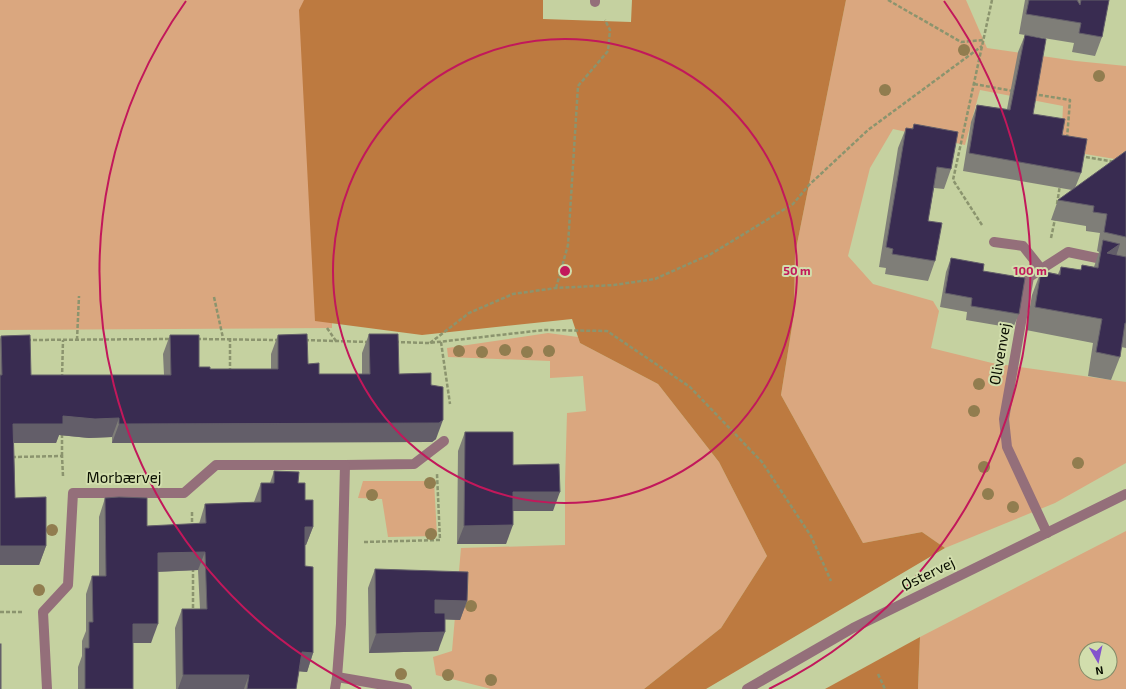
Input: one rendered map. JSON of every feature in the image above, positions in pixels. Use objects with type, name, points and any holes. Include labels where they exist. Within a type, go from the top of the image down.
[{"type":"street","points":[[994,242],[1023,246],[1042,270]]},
{"type":"street","points":[[1068,252],[1126,264]]},
{"type":"street","name":"Olivenvej","points":[[1047,533],[1007,447],[1004,419],[1029,277],[1068,252]]},
{"type":"street","points":[[184,494],[216,465],[414,464],[444,441]]},
{"type":"street","points":[[335,689],[338,677],[341,624],[345,465]]},
{"type":"street","name":"Morbærvej","points":[[47,689],[43,612],[68,585],[73,493],[184,494]]},
{"type":"street","name":"Østervej","points":[[747,689],[853,628],[1126,494]]},
{"type":"street","points":[[338,677],[408,689]]},
{"type":"path","points":[[888,0],[960,42],[983,40]]},
{"type":"path","points":[[992,0],[953,180],[994,242]]},
{"type":"path","points":[[556,288],[568,245],[578,86],[608,51],[610,30],[595,1]]},
{"type":"path","points":[[429,343],[469,313],[513,294],[556,288],[614,285],[655,279],[711,254],[793,204],[809,185],[868,130],[982,46]]},
{"type":"path","points":[[974,84],[1018,92]]},
{"type":"path","points":[[1026,93],[1070,100],[1066,146]]},
{"type":"path","points":[[1079,156],[1121,163]]},
{"type":"path","points":[[1057,206],[1060,183]]},
{"type":"path","points":[[1056,213],[1051,243],[1068,252]]},
{"type":"path","points":[[77,340],[80,296]]},
{"type":"path","points":[[214,297],[223,338]]},
{"type":"path","points":[[326,328],[336,341]]},
{"type":"path","points":[[390,342],[429,343],[544,330],[607,331],[690,386],[762,462],[811,536],[831,581]]},
{"type":"path","points":[[230,338],[230,378]]},
{"type":"path","points":[[192,339],[230,338],[283,340]]},
{"type":"path","points":[[24,340],[177,339]]},
{"type":"path","points":[[62,379],[63,340]]},
{"type":"path","points":[[298,340],[375,342]]},
{"type":"path","points":[[441,342],[450,404]]},
{"type":"path","points":[[62,425],[64,487],[73,493]]},
{"type":"path","points":[[8,457],[62,456]]},
{"type":"path","points":[[379,542],[440,540],[437,469],[414,464]]},
{"type":"path","points":[[184,494],[192,513],[192,529]]},
{"type":"path","points":[[193,561],[193,617]]},
{"type":"path","points":[[878,674],[885,689]]},
{"type":"shaded area","points":[[0,0],[330,0],[332,328],[0,330]]},
{"type":"shaded area","points":[[304,0],[543,0],[543,19],[631,22],[632,0],[846,0],[795,254],[794,314],[781,395],[863,543],[922,532],[945,548],[706,689],[644,689],[721,628],[767,556],[719,462],[658,384],[580,343],[572,319],[422,335],[315,321],[299,10]]},
{"type":"shaded area","points":[[846,0],[966,0],[987,48],[1076,61],[1126,66],[1126,156],[1121,160],[1061,150],[1063,106],[980,90],[965,145],[893,129],[870,168],[848,256],[873,284],[933,301],[939,311],[931,348],[992,363],[1126,382],[1126,463],[1055,503],[945,548],[922,532],[863,543],[781,395],[794,314],[795,254]]},
{"type":"shaded area","points":[[548,333],[578,337],[580,343],[658,384],[719,462],[767,556],[721,628],[644,689],[491,689],[436,675],[433,657],[452,651],[461,548],[565,545],[567,413],[586,411],[583,376],[550,378],[550,361],[448,357],[447,348]]},
{"type":"shaded area","points":[[363,481],[434,481],[437,536],[388,537],[382,499],[358,498]]},
{"type":"shaded area","points":[[1126,531],[1126,689],[918,689],[920,637]]},
{"type":"shaded area","points":[[920,637],[918,689],[825,689]]},
{"type":"building","points":[[1029,0],[1077,0],[1080,5],[1081,0],[1109,0],[1102,37],[1079,33],[1081,23],[1026,14]]},
{"type":"building","points":[[1025,35],[1046,39],[1033,114],[1065,119],[1062,135],[1087,139],[1081,173],[969,153],[977,105],[1010,110]]},
{"type":"building","points":[[914,124],[958,132],[951,169],[937,167],[928,221],[942,223],[935,261],[892,254],[893,249],[886,247],[906,128],[913,129]]},
{"type":"building","points":[[1126,151],[1126,237],[1104,232],[1107,214],[1093,212],[1094,206],[1058,200]]},
{"type":"building","points":[[1103,240],[1120,244],[1107,253],[1126,257],[1126,323],[1120,357],[1096,352],[1102,319],[1035,307],[1041,271],[1060,275],[1061,267],[1081,270],[1082,265],[1098,268]]},
{"type":"building","points":[[951,258],[984,264],[983,271],[1025,278],[1019,314],[971,306],[972,298],[945,293]]},
{"type":"building","points":[[307,334],[308,364],[319,363],[319,374],[370,374],[369,334],[398,334],[399,374],[431,373],[431,385],[443,387],[443,420],[439,423],[119,424],[119,418],[95,419],[63,416],[63,424],[13,424],[15,498],[46,497],[46,546],[0,546],[1,336],[30,335],[31,375],[171,375],[170,335],[199,335],[199,367],[210,367],[210,369],[278,369],[278,335]]},
{"type":"building","points":[[465,432],[513,432],[513,465],[559,464],[560,492],[513,492],[513,525],[464,526]]},
{"type":"building","points":[[274,471],[299,472],[298,483],[305,483],[305,500],[313,500],[313,527],[305,527],[305,566],[313,567],[313,653],[302,652],[296,689],[247,689],[249,675],[183,675],[182,609],[207,609],[205,552],[158,553],[158,624],[133,624],[133,689],[85,689],[85,648],[89,648],[89,622],[93,622],[92,576],[106,576],[105,498],[147,498],[147,526],[206,523],[205,504],[261,502],[261,483],[274,483]]},
{"type":"building","points":[[375,569],[468,572],[467,601],[435,600],[435,613],[445,613],[445,632],[376,634]]},
{"type":"building","points":[[1,644],[1,689],[0,689]]}]
